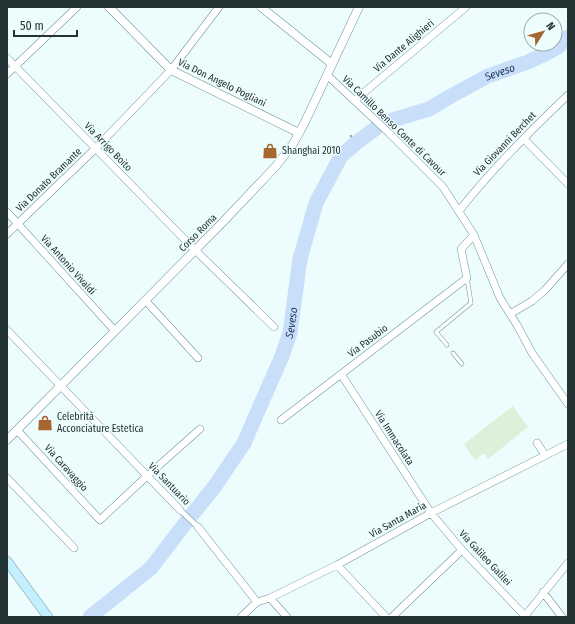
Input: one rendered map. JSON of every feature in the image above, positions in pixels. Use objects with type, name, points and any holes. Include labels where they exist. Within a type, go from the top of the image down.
[{"type":"main road","points":[[7,561],[48,617]]},
{"type":"street","points":[[7,74],[77,7]]},
{"type":"street","name":"Via Don Angelo Pogliani","points":[[109,7],[171,70],[299,133]]},
{"type":"street","name":"Via Donato Bramante","points":[[7,234],[96,148],[171,70],[219,7]]},
{"type":"street","points":[[261,7],[332,64]]},
{"type":"street","name":"Corso Roma","points":[[7,440],[195,250],[264,179],[284,155],[299,133],[359,7]]},
{"type":"street","name":"Via Dante Alighieri","points":[[355,100],[462,8]]},
{"type":"street","name":"Via Arrigo Boito","points":[[7,58],[195,250],[274,327]]},
{"type":"street","name":"Via Camillo Benso Conte di Cavour","points":[[327,75],[373,117],[443,187],[474,235],[500,298],[532,352],[568,404]]},
{"type":"street","name":"Via Giovanni Berchet","points":[[459,211],[482,182],[537,124],[568,94]]},
{"type":"street","points":[[524,139],[568,184]]},
{"type":"street","name":"Via Antonio Vivaldi","points":[[7,212],[115,331]]},
{"type":"street","points":[[467,278],[461,250],[474,235]]},
{"type":"street","points":[[510,314],[532,301],[545,290],[568,264]]},
{"type":"street","name":"Via Pasubio","points":[[281,420],[467,278]]},
{"type":"street","points":[[145,300],[198,358]]},
{"type":"street","name":"Via Santuario","points":[[7,330],[198,527],[257,602]]},
{"type":"street","name":"Via Immacolata","points":[[341,374],[431,514]]},
{"type":"street","points":[[147,476],[200,429]]},
{"type":"street","name":"Via Caravaggio","points":[[17,430],[100,520],[147,476]]},
{"type":"street","points":[[537,443],[545,455]]},
{"type":"street","name":"Via Santa Maria","points":[[241,617],[257,602],[270,598],[337,565],[431,514],[568,444]]},
{"type":"street","points":[[7,478],[74,548]]},
{"type":"street","name":"Via Galileo Galilei","points":[[431,514],[462,550],[524,616]]},
{"type":"street","points":[[392,617],[462,550]]},
{"type":"street","points":[[524,616],[568,563]]},
{"type":"street","points":[[337,565],[386,617]]},
{"type":"street","points":[[543,592],[562,617]]},
{"type":"street","points":[[270,598],[287,617]]},
{"type":"lane","points":[[447,345],[436,332],[471,303],[467,278]]},
{"type":"lane","points":[[453,353],[462,364]]},
{"type":"green space","points":[[513,406],[528,427],[488,459],[484,453],[475,460],[464,444]]},
{"type":"waterway","name":"Seveso","points":[[386,122],[429,109],[488,76],[528,62],[547,53],[559,46],[568,37]]},
{"type":"waterway","name":"Seveso","points":[[191,516],[215,486],[244,443],[282,356],[290,333],[300,259],[316,203],[341,156],[376,128]]},
{"type":"waterway","points":[[351,136],[356,143]]},
{"type":"waterway","name":"Seveso","points":[[90,617],[151,568],[187,521]]},
{"type":"place","name":"Shanghai 2010","points":[[270,151]]},
{"type":"place","name":"Celebrità Acconciature Estetica","points":[[45,423]]}]
